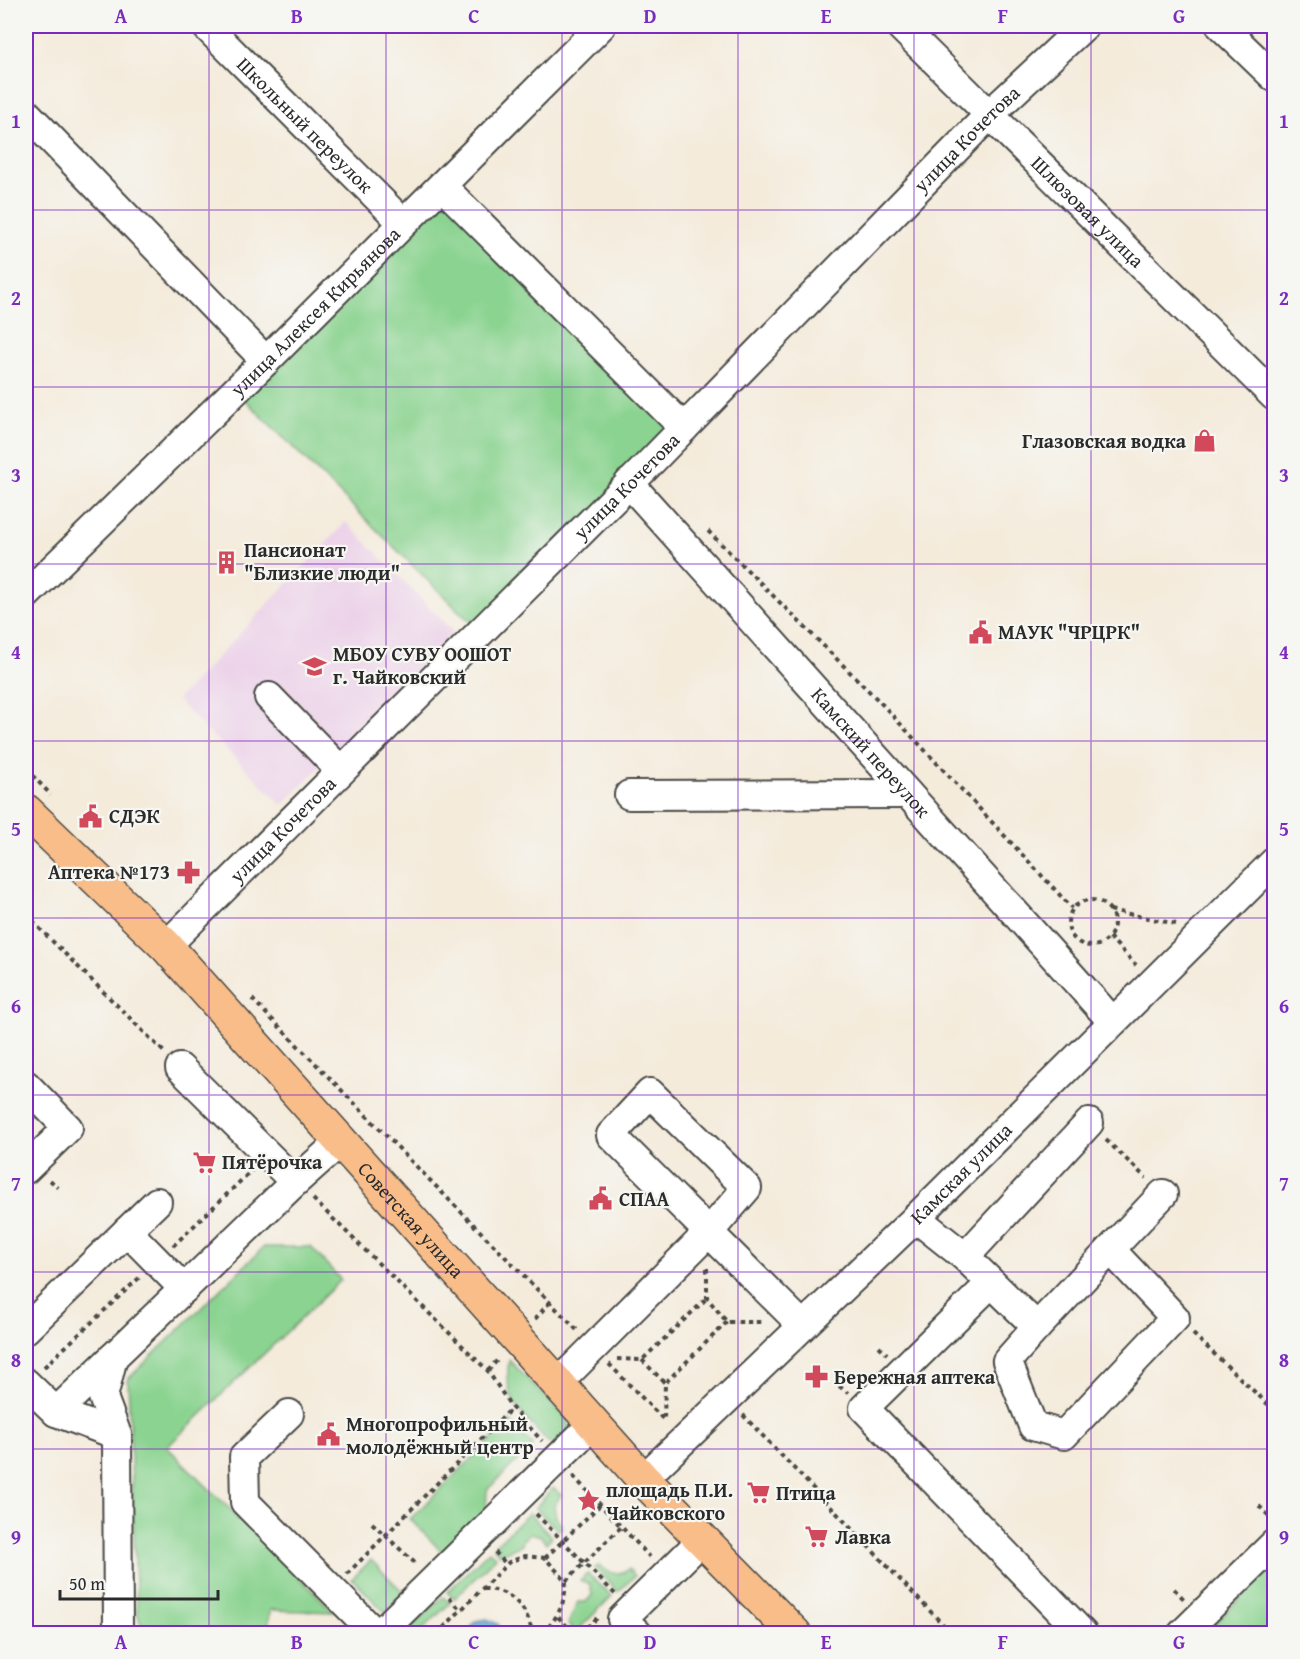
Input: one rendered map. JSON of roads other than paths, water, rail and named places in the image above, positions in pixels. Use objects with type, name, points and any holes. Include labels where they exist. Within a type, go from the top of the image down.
[{"type":"main road","name":"Советская улица","points":[[26,811],[166,946],[556,1384],[643,1479],[795,1634]]},
{"type":"street","name":"Школьный переулок","points":[[206,26],[403,224]]},
{"type":"street","name":"улица Алексея Кирьянова","points":[[26,595],[266,361],[601,26]]},
{"type":"street","name":"Шлюзовая улица","points":[[900,26],[991,113],[1275,396]]},
{"type":"street","name":"улица Кочетова","points":[[166,946],[684,428],[991,113],[1084,26]]},
{"type":"street","points":[[1221,26],[1275,77]]},
{"type":"street","points":[[26,113],[266,361]]},
{"type":"street","points":[[453,197],[684,428]]},
{"type":"street","name":"Камский переулок","points":[[629,483],[1112,1021]]},
{"type":"street","points":[[269,697],[341,771]]},
{"type":"street","points":[[629,795],[908,794]]},
{"type":"street","name":"Камская улица","points":[[643,1479],[802,1324],[916,1218],[1112,1021],[1275,862]]},
{"type":"street","points":[[180,1068],[295,1182]]},
{"type":"street","points":[[26,1085],[68,1128],[26,1169]]},
{"type":"street","points":[[556,1384],[708,1233],[747,1188],[650,1093],[611,1135],[708,1233],[802,1324]]},
{"type":"street","points":[[965,1257],[1089,1123]]},
{"type":"street","points":[[56,1413],[340,1141]]},
{"type":"street","points":[[1111,1250],[1175,1317],[1064,1435],[1033,1426],[1007,1361],[1036,1327],[1163,1194]]},
{"type":"street","points":[[26,1329],[157,1202]]},
{"type":"street","points":[[916,1218],[965,1257],[1036,1327]]},
{"type":"street","points":[[127,1231],[184,1289]]},
{"type":"street","points":[[991,1282],[864,1408],[1083,1634]]},
{"type":"street","points":[[113,1357],[103,1397],[117,1435],[118,1634]]},
{"type":"street","points":[[26,1383],[56,1413],[117,1435]]},
{"type":"street","points":[[289,1414],[244,1457],[246,1502],[378,1634],[438,1586],[593,1424]]},
{"type":"street","points":[[624,1624],[703,1539]]},
{"type":"street","points":[[1182,1634],[1275,1544]]},
{"type":"water","points":[[487,1619],[498,1624],[503,1633],[467,1633],[476,1621]]},
{"type":"place","name":"Глазовская водка","points":[[1204,441]]},
{"type":"place","name":"Пансионат \"Близкие люди\"","points":[[226,562]]},
{"type":"place","name":"МАУК \"ЧРЦРК\"","points":[[980,632]]},
{"type":"place","name":"МБОУ СУВУ ООШОТ г. Чайковский","points":[[315,666]]},
{"type":"place","name":"СДЭК","points":[[91,816]]},
{"type":"place","name":"Аптека №173","points":[[188,872]]},
{"type":"place","name":"Пятёрочка","points":[[204,1162]]},
{"type":"place","name":"СПАА","points":[[601,1199]]},
{"type":"place","name":"Бережная аптека","points":[[816,1377]]},
{"type":"place","name":"Многопрофильный молодёжный центр","points":[[328,1435]]},
{"type":"place","name":"Птица","points":[[758,1493]]},
{"type":"place","name":"площадь П.И. Чайковского","points":[[588,1501]]},
{"type":"place","name":"Лавка","points":[[817,1537]]}]
